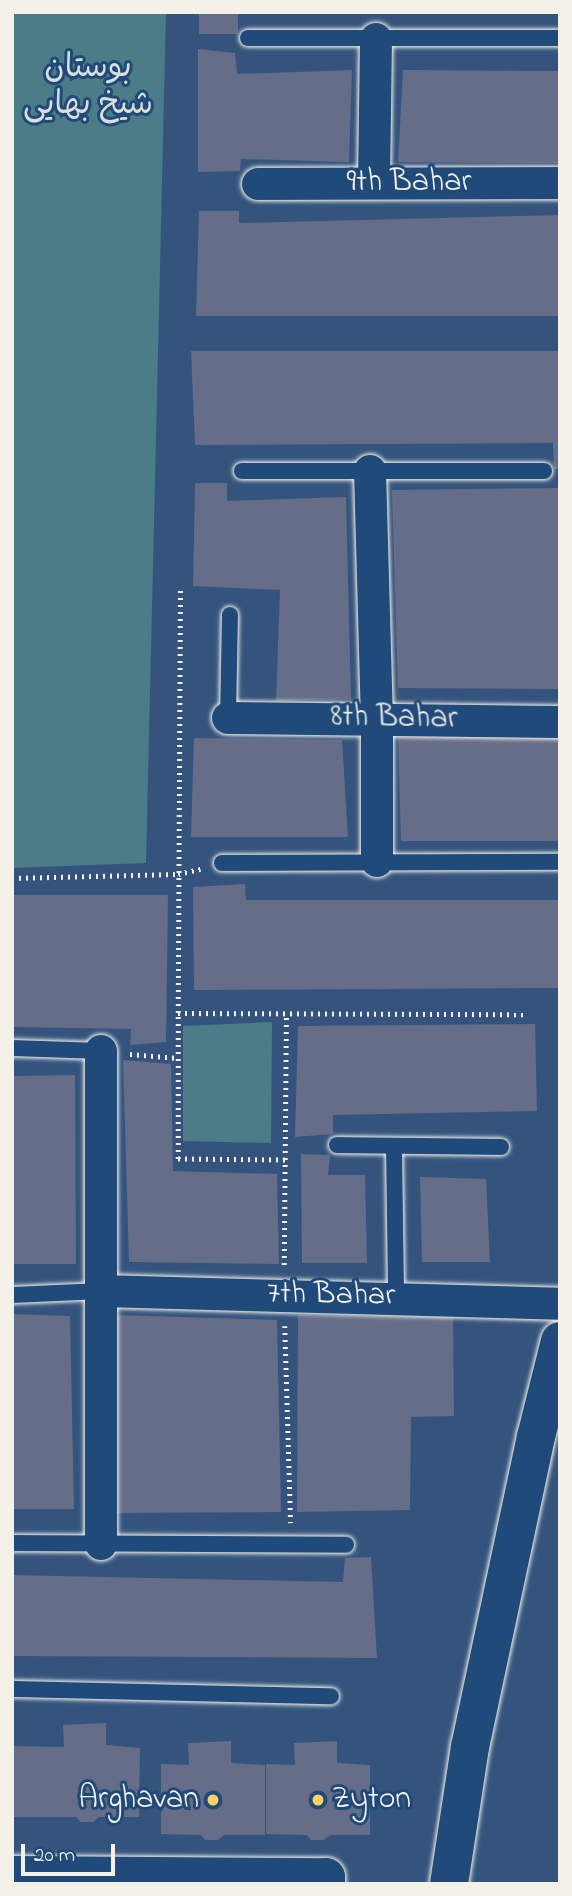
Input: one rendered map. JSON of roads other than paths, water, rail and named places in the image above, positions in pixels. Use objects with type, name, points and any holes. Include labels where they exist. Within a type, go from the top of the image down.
[{"type":"street","points":[[374,183],[376,39]]},
{"type":"street","name":"9th Bahar","points":[[258,184],[560,183]]},
{"type":"street","points":[[370,471],[377,718],[377,861]]},
{"type":"street","name":"8th Bahar","points":[[228,718],[560,722]]},
{"type":"street","points":[[101,1544],[102,1051]]},
{"type":"street","name":"7th Bahar","points":[[102,1291],[396,1297],[560,1304]]},
{"type":"street","points":[[449,1884],[470,1746],[536,1437],[560,1341]]},
{"type":"street","points":[[12,1875],[326,1877],[326,1884]]},
{"type":"lane","points":[[248,38],[560,37]]},
{"type":"lane","points":[[242,471],[544,471]]},
{"type":"lane","points":[[228,718],[230,615]]},
{"type":"lane","points":[[222,863],[560,862]]},
{"type":"lane","points":[[12,1048],[102,1051]]},
{"type":"lane","points":[[337,1145],[501,1147]]},
{"type":"lane","points":[[394,1146],[396,1297]]},
{"type":"lane","points":[[12,1295],[102,1291]]},
{"type":"lane","points":[[12,1543],[346,1545]]},
{"type":"lane","points":[[12,1689],[331,1696]]},
{"type":"place","name":"Arghavan","points":[[213,1800]]},
{"type":"place","name":"Zyton","points":[[318,1800]]},
{"type":"park label","name":"بوستان شیخ بهایی","points":[[88,88]]}]
